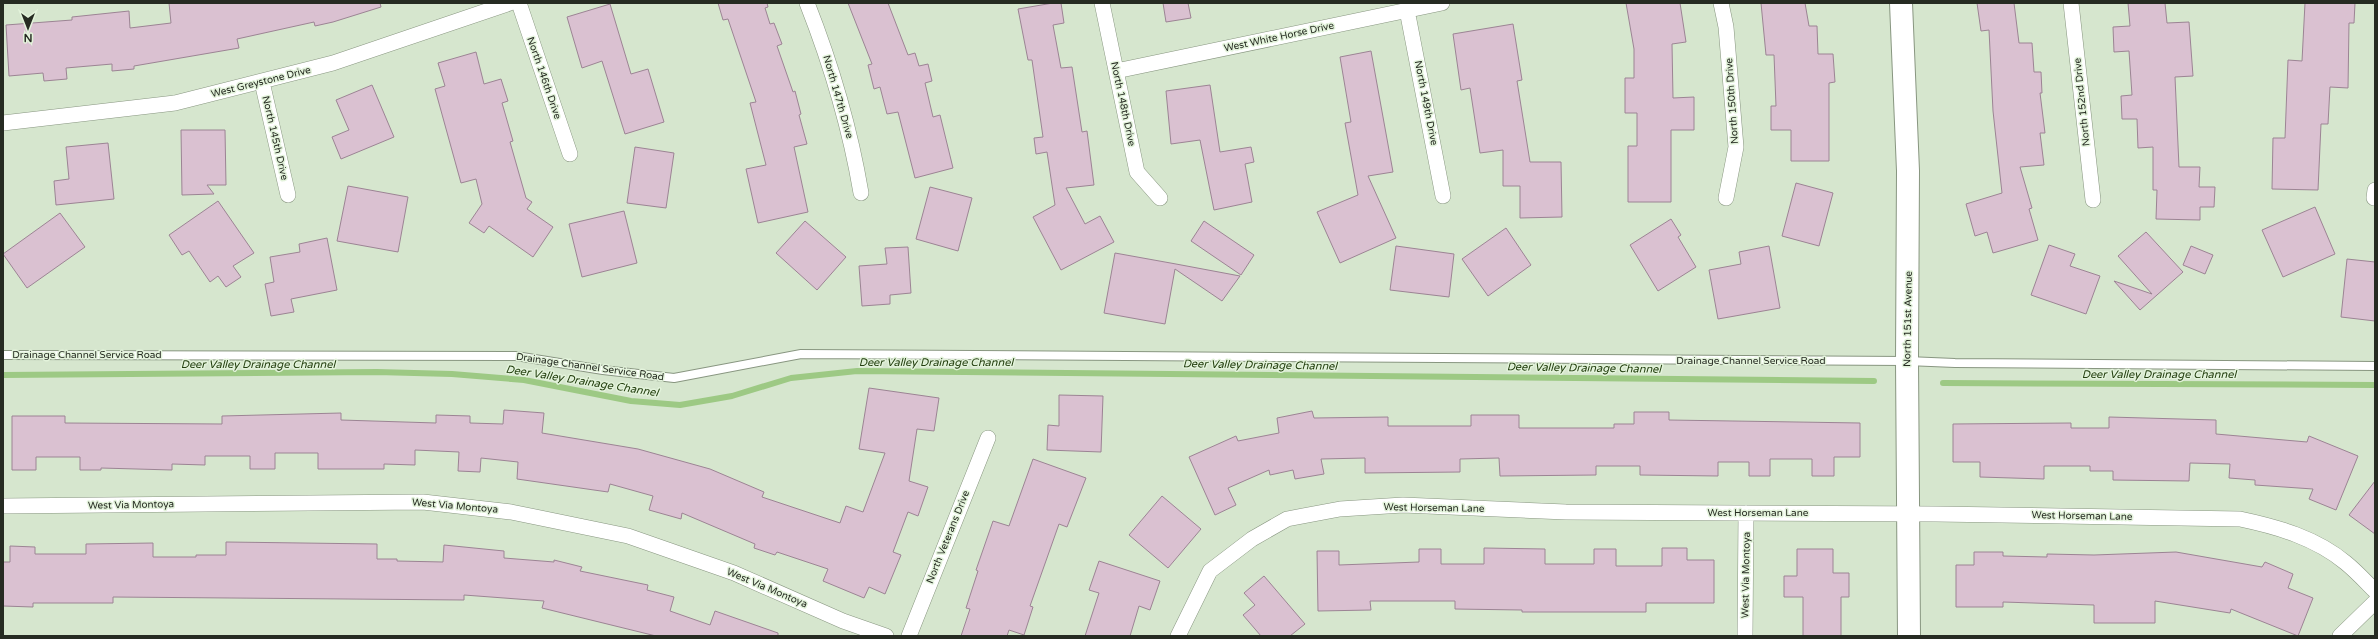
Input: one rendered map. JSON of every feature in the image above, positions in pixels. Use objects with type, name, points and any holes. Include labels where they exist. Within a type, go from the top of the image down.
[{"type":"street","name":"West Greystone Drive","points":[[3,124],[176,103],[333,63],[510,3]]},
{"type":"street","name":"North 146th Drive","points":[[519,3],[570,154]]},
{"type":"street","name":"North 147th Drive","points":[[807,3],[827,56],[855,155],[861,193]]},
{"type":"street","name":"North 148th Drive","points":[[1102,3],[1137,172],[1160,198]]},
{"type":"street","name":"West White Horse Drive","points":[[1116,71],[1442,3]]},
{"type":"street","name":"North 150th Drive","points":[[1721,3],[1726,27],[1736,147],[1726,198]]},
{"type":"street","name":"North 151st Avenue","points":[[1901,3],[1908,171],[1907,361],[1909,636]]},
{"type":"street","name":"North 152nd Drive","points":[[2071,3],[2093,200]]},
{"type":"street","name":"North 149th Drive","points":[[1408,10],[1443,196]]},
{"type":"street","name":"North 145th Drive","points":[[262,82],[288,195]]},
{"type":"street","name":"North Veterans Drive","points":[[909,636],[988,438]]},
{"type":"street","name":"West Via Montoya","points":[[3,506],[423,502],[511,512],[628,536],[734,573],[843,621],[886,636]]},
{"type":"street","name":"West Horseman Lane","points":[[1178,636],[1210,571],[1252,539],[1288,519],[1340,509],[1403,506],[1566,512],[1908,514],[2240,519],[2277,526],[2315,543],[2346,563],[2375,591]]},
{"type":"street","name":"West Via Montoya","points":[[1745,636],[1746,513]]},
{"type":"street","points":[[2340,636],[2375,602]]},
{"type":"lane","name":"Drainage Channel Service Road","points":[[3,355],[516,356],[603,370],[674,378],[801,354],[1907,361],[1963,363],[2375,366]]},
{"type":"building","points":[[169,3],[380,3],[381,7],[315,26],[314,22],[237,39],[239,48],[134,66],[134,69],[112,71],[112,64],[66,68],[67,79],[44,81],[43,73],[9,76],[6,25],[72,20],[72,17],[129,11],[130,28],[171,23]]},
{"type":"building","points":[[718,3],[767,3],[768,7],[765,8],[770,24],[774,23],[782,44],[777,46],[793,92],[795,91],[801,114],[799,115],[807,144],[794,147],[808,212],[758,223],[746,169],[766,165],[750,103],[756,102],[728,19],[723,20]]},
{"type":"building","points":[[848,3],[888,3],[908,55],[915,53],[919,66],[928,64],[932,81],[925,83],[933,117],[940,115],[953,168],[915,178],[898,112],[887,114],[880,87],[874,89],[868,65],[872,64]]},
{"type":"building","points":[[1061,3],[1064,23],[1053,25],[1061,68],[1072,67],[1082,132],[1087,131],[1094,185],[1066,188],[1085,224],[1100,216],[1114,242],[1061,270],[1033,217],[1055,205],[1047,152],[1036,154],[1034,138],[1043,137],[1032,60],[1028,60],[1018,9]]},
{"type":"building","points":[[1163,3],[1188,3],[1191,18],[1166,22]]},
{"type":"building","points":[[1626,3],[1680,3],[1686,42],[1672,44],[1673,98],[1694,97],[1694,130],[1671,130],[1671,202],[1628,202],[1628,146],[1637,146],[1637,113],[1625,113],[1625,78],[1634,78],[1634,49]]},
{"type":"building","points":[[1761,3],[1805,3],[1809,26],[1817,26],[1818,54],[1833,54],[1835,82],[1829,83],[1829,161],[1791,161],[1791,130],[1771,130],[1771,106],[1776,106],[1774,55],[1766,55]]},
{"type":"building","points":[[1977,3],[2014,3],[2019,43],[2032,43],[2034,72],[2041,72],[2042,93],[2040,93],[2045,133],[2040,133],[2044,165],[2020,167],[2032,208],[2029,209],[2038,240],[1993,253],[1987,232],[1975,236],[1966,204],[2002,193],[1993,111],[1989,30],[1981,31]]},
{"type":"building","points":[[2128,3],[2165,3],[2167,23],[2189,22],[2193,76],[2175,77],[2179,167],[2200,167],[2199,187],[2215,187],[2214,207],[2200,207],[2200,220],[2156,219],[2157,190],[2153,190],[2153,147],[2138,148],[2137,119],[2122,119],[2121,96],[2132,95],[2129,51],[2114,52],[2113,27],[2130,26]]},
{"type":"building","points":[[2305,3],[2355,3],[2354,23],[2349,23],[2348,88],[2330,87],[2328,124],[2321,124],[2318,190],[2272,189],[2273,138],[2285,138],[2288,60],[2302,61]]},
{"type":"building","points":[[610,4],[631,74],[648,69],[664,122],[625,134],[602,61],[582,68],[567,17]]},
{"type":"building","points":[[1513,24],[1522,80],[1517,81],[1530,162],[1561,162],[1562,217],[1520,218],[1520,186],[1503,186],[1503,150],[1480,153],[1470,88],[1461,90],[1453,34]]},
{"type":"building","points":[[1371,51],[1393,172],[1368,176],[1396,238],[1340,263],[1317,212],[1358,195],[1345,123],[1351,122],[1340,57]]},
{"type":"building","points":[[476,52],[484,84],[501,79],[508,101],[502,103],[513,141],[510,142],[526,198],[532,202],[527,209],[553,227],[533,257],[489,226],[484,233],[469,223],[482,204],[476,179],[461,183],[435,89],[445,86],[438,63]]},
{"type":"building","points":[[372,85],[394,137],[341,159],[332,137],[349,130],[336,100]]},
{"type":"building","points":[[1210,85],[1220,152],[1251,147],[1254,162],[1245,164],[1252,202],[1214,210],[1200,140],[1171,144],[1166,91]]},
{"type":"building","points":[[181,130],[225,130],[226,185],[207,185],[214,194],[182,195]]},
{"type":"building","points":[[108,143],[114,199],[56,205],[54,181],[69,179],[66,147]]},
{"type":"building","points":[[635,147],[674,153],[666,208],[627,203]]},
{"type":"building","points":[[1796,183],[1833,193],[1819,246],[1782,236]]},
{"type":"building","points":[[348,186],[408,197],[398,252],[337,241]]},
{"type":"building","points":[[930,187],[972,198],[958,251],[916,239]]},
{"type":"building","points":[[218,201],[254,253],[233,266],[241,277],[226,287],[218,276],[210,282],[189,251],[182,255],[169,235]]},
{"type":"building","points":[[2315,207],[2335,254],[2283,277],[2262,230]]},
{"type":"building","points":[[624,211],[637,263],[582,277],[569,224]]},
{"type":"building","points":[[60,213],[85,247],[27,288],[3,254]]},
{"type":"building","points":[[1671,219],[1681,235],[1678,237],[1696,267],[1658,291],[1630,245]]},
{"type":"building","points":[[805,221],[846,257],[817,290],[776,253]]},
{"type":"building","points":[[1204,221],[1254,255],[1241,275],[1191,241]]},
{"type":"building","points":[[1506,228],[1531,265],[1488,296],[1462,259]]},
{"type":"building","points":[[2146,232],[2183,272],[2140,310],[2114,281],[2152,294],[2118,256]]},
{"type":"building","points":[[327,238],[337,290],[291,299],[294,312],[271,316],[265,284],[274,282],[270,257],[300,252],[299,244]]},
{"type":"building","points":[[2049,245],[2075,254],[2070,266],[2100,276],[2086,314],[2031,295]]},
{"type":"building","points":[[1396,246],[1454,254],[1449,297],[1390,290]]},
{"type":"building","points":[[1769,246],[1780,308],[1718,319],[1709,270],[1741,264],[1739,252]]},
{"type":"building","points":[[2191,246],[2213,255],[2205,274],[2183,265]]},
{"type":"building","points":[[908,247],[911,293],[890,295],[890,304],[862,306],[859,266],[887,264],[885,248]]},
{"type":"building","points":[[1115,253],[1240,276],[1222,301],[1175,269],[1165,324],[1104,313]]},
{"type":"building","points":[[2347,259],[2375,262],[2375,321],[2341,317]]},
{"type":"building","points":[[869,388],[939,398],[934,431],[917,429],[909,481],[928,487],[918,516],[908,512],[893,552],[901,555],[885,594],[869,587],[864,598],[823,581],[828,569],[777,552],[775,555],[754,548],[755,544],[682,513],[681,519],[649,510],[653,496],[610,484],[608,492],[517,479],[518,462],[481,458],[480,472],[458,471],[459,452],[415,450],[415,465],[384,464],[384,469],[318,469],[318,453],[275,453],[275,469],[250,469],[250,456],[205,456],[205,465],[172,464],[172,470],[101,468],[101,470],[80,470],[80,457],[36,457],[36,470],[12,470],[12,416],[65,416],[65,423],[222,424],[222,416],[341,413],[341,420],[436,423],[436,415],[470,416],[470,423],[503,424],[504,410],[544,413],[542,433],[638,449],[710,469],[764,492],[762,497],[840,523],[846,506],[863,512],[885,453],[859,449]]},
{"type":"building","points":[[1059,395],[1103,396],[1101,452],[1047,450],[1048,425],[1059,426]]},
{"type":"building","points":[[1312,411],[1314,418],[1388,417],[1388,426],[1471,426],[1471,415],[1519,415],[1519,428],[1614,428],[1614,424],[1634,424],[1634,412],[1669,412],[1669,420],[1860,423],[1860,457],[1834,457],[1834,476],[1812,476],[1812,459],[1770,459],[1770,476],[1749,476],[1749,462],[1718,462],[1718,476],[1640,475],[1640,466],[1596,466],[1596,475],[1500,476],[1499,458],[1460,459],[1460,472],[1365,473],[1365,458],[1321,459],[1324,474],[1295,479],[1293,470],[1270,475],[1269,470],[1228,488],[1236,505],[1215,515],[1189,457],[1236,436],[1238,441],[1279,433],[1277,418]]},
{"type":"building","points":[[2109,417],[2216,420],[2216,434],[2307,442],[2309,436],[2358,456],[2336,510],[2309,499],[2313,489],[2255,485],[2255,480],[2229,478],[2230,464],[2190,463],[2189,481],[2113,480],[2113,471],[2090,471],[2090,466],[2044,466],[2044,479],[1980,477],[1980,462],[1953,462],[1953,424],[2071,423],[2071,428],[2109,428]]},
{"type":"building","points":[[1033,459],[1086,478],[1067,527],[1059,524],[1030,606],[1033,607],[1024,635],[1009,630],[1007,636],[961,636],[970,609],[966,608],[978,571],[976,570],[993,521],[1009,526]]},
{"type":"building","points":[[2375,481],[2375,534],[2349,515]]},
{"type":"building","points":[[1162,496],[1201,529],[1168,568],[1129,535]]},
{"type":"building","points":[[226,542],[377,544],[377,559],[397,559],[397,561],[443,562],[444,545],[504,551],[504,558],[554,562],[554,560],[582,567],[580,571],[648,585],[647,590],[674,597],[670,611],[710,625],[715,611],[778,633],[778,636],[656,636],[542,608],[544,601],[464,595],[464,600],[113,597],[113,603],[33,603],[33,607],[3,606],[3,562],[10,562],[10,546],[35,547],[35,554],[86,554],[86,544],[153,543],[153,557],[196,557],[196,555],[226,555]]},
{"type":"building","points":[[1484,548],[1545,549],[1545,564],[1594,564],[1594,549],[1616,549],[1616,566],[1662,566],[1662,548],[1687,548],[1687,560],[1714,560],[1714,603],[1646,603],[1646,612],[1522,612],[1522,610],[1455,609],[1455,601],[1370,601],[1371,610],[1318,611],[1317,551],[1339,551],[1339,565],[1419,562],[1419,549],[1441,549],[1441,564],[1484,564]]},
{"type":"building","points":[[1797,549],[1833,549],[1833,573],[1849,573],[1849,597],[1841,597],[1841,636],[1803,636],[1803,597],[1784,597],[1784,576],[1797,576]]},
{"type":"building","points":[[1974,552],[2003,552],[2003,556],[2047,557],[2047,554],[2094,555],[2176,552],[2262,567],[2265,562],[2293,574],[2288,588],[2313,598],[2298,636],[2231,609],[2230,613],[2155,601],[2155,623],[2094,623],[2094,605],[2003,602],[2003,607],[1956,607],[1956,565],[1974,565]]},
{"type":"building","points":[[1099,561],[1160,581],[1150,610],[1139,606],[1130,636],[1085,636],[1099,593],[1089,590]]},
{"type":"building","points":[[1264,576],[1305,624],[1290,636],[1261,636],[1243,615],[1255,605],[1244,593]]},
{"type":"waterway","name":"Deer Valley Drainage Channel","points":[[3,375],[377,372],[452,374],[524,380],[631,401],[680,405],[732,396],[791,378],[857,371],[1874,381]]},
{"type":"waterway","name":"Deer Valley Drainage Channel","points":[[1943,383],[2375,385]]}]
